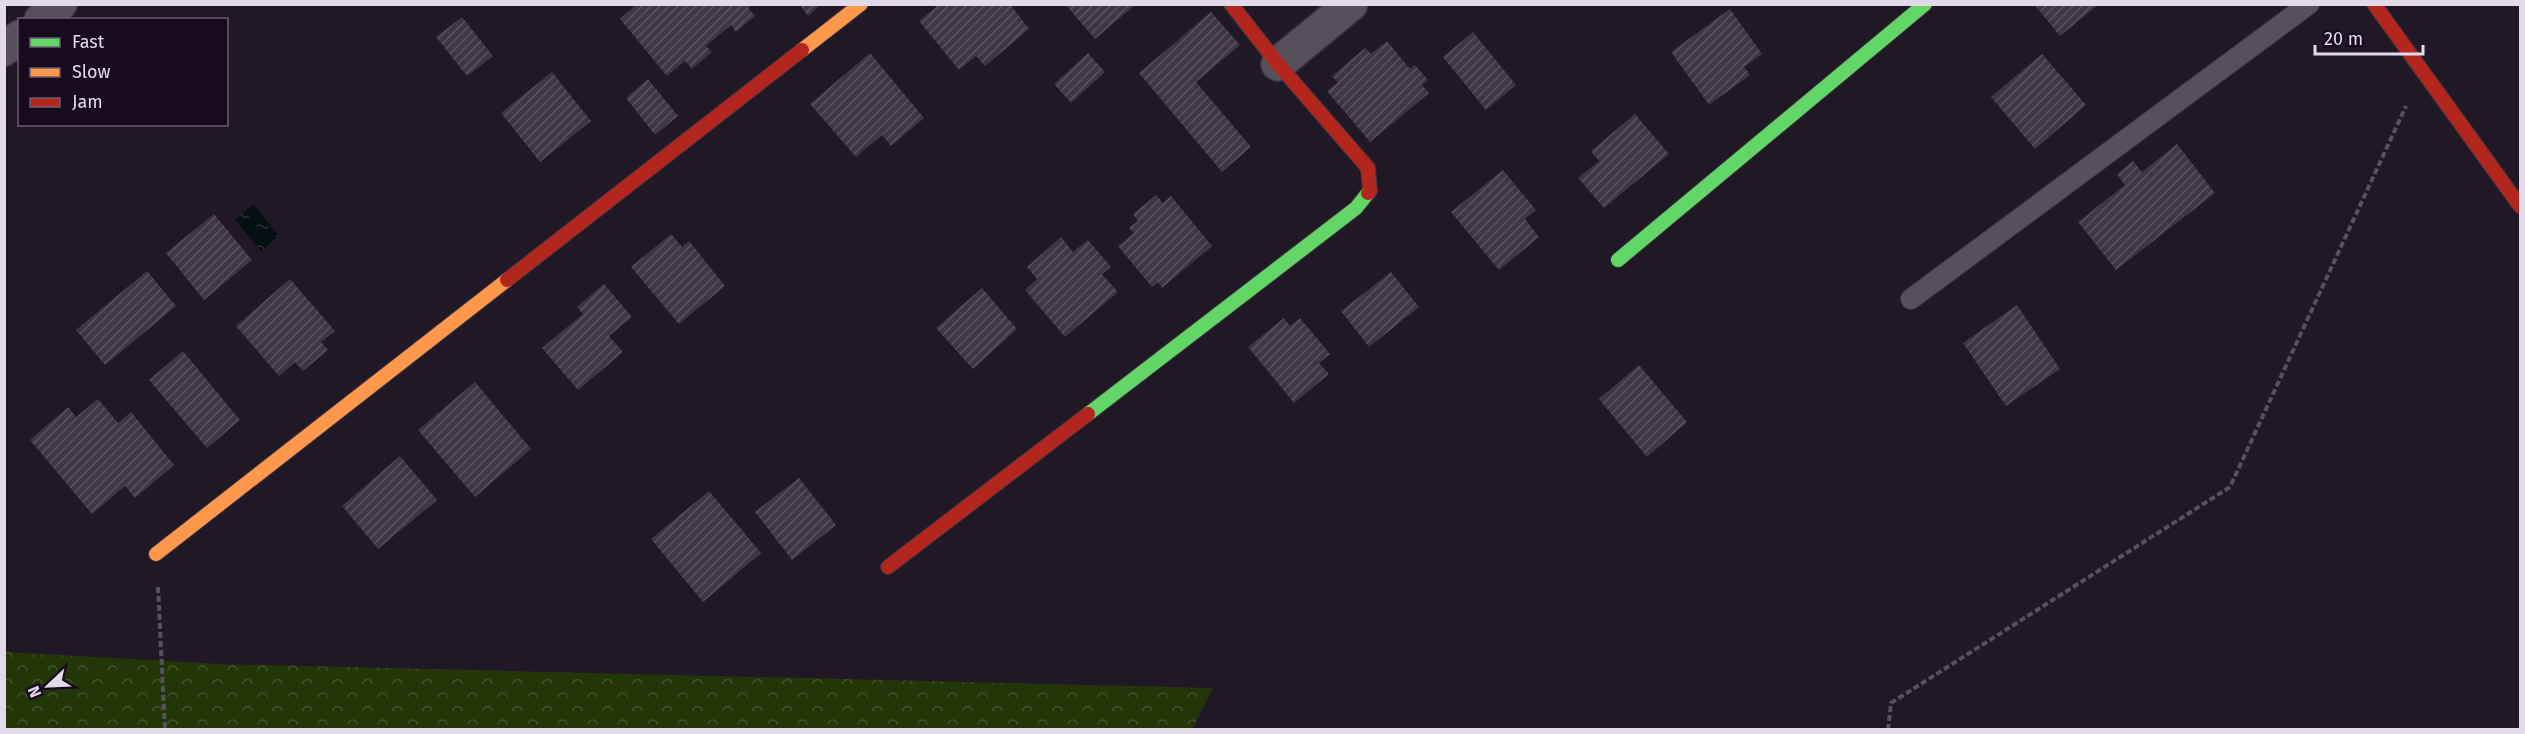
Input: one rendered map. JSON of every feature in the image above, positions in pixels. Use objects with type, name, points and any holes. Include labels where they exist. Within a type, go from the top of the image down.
[{"type":"street","points":[[43,18],[60,4]]},
{"type":"street","points":[[156,554],[861,4]]},
{"type":"street","points":[[888,567],[1356,208],[1370,190],[1368,168],[1278,64],[1231,4]]},
{"type":"street","points":[[1278,64],[1351,4]]},
{"type":"street","points":[[1618,260],[1924,4]]},
{"type":"street","points":[[2374,4],[2520,206]]},
{"type":"street","points":[[4,50],[18,39]]},
{"type":"lane","points":[[1911,299],[2309,4]]},
{"type":"path","points":[[1888,729],[1891,703],[2230,488],[2423,70]]},
{"type":"path","points":[[156,554],[165,729]]},
{"type":"green space","points":[[5,652],[219,664],[1213,688],[1192,730],[5,730]]},
{"type":"water","points":[[253,204],[279,236],[261,251],[235,220]]},
{"type":"building","points":[[637,4],[752,4],[748,8],[755,16],[736,32],[731,25],[706,46],[712,52],[692,69],[685,61],[667,76],[620,19]]},
{"type":"building","points":[[799,4],[821,4],[808,16]]},
{"type":"building","points":[[939,4],[1010,4],[1029,29],[985,66],[976,56],[959,70],[919,21]]},
{"type":"building","points":[[1065,4],[1136,4],[1095,39]]},
{"type":"building","points":[[2034,4],[2099,4],[2060,36]]},
{"type":"building","points":[[1730,9],[1762,54],[1744,67],[1750,75],[1709,105],[1671,52]]},
{"type":"building","points":[[1211,12],[1240,45],[1196,82],[1251,147],[1222,172],[1139,73]]},
{"type":"building","points":[[462,17],[493,56],[467,76],[436,37]]},
{"type":"building","points":[[1473,32],[1516,85],[1486,110],[1443,57]]},
{"type":"building","points":[[1387,41],[1410,69],[1415,65],[1428,80],[1422,85],[1429,93],[1370,142],[1327,91],[1338,82],[1332,76],[1365,48],[1371,54]]},
{"type":"building","points":[[870,53],[924,118],[891,146],[882,135],[856,157],[810,104]]},
{"type":"building","points":[[1088,53],[1105,72],[1071,103],[1054,84]]},
{"type":"building","points":[[2042,54],[2086,105],[2035,149],[1991,97]]},
{"type":"building","points":[[552,72],[591,121],[540,162],[501,113]]},
{"type":"building","points":[[648,79],[678,116],[655,135],[626,98]]},
{"type":"building","points":[[1635,114],[1669,154],[1604,208],[1578,178],[1599,161],[1591,151]]},
{"type":"building","points":[[2177,144],[2215,193],[2116,270],[2078,222],[2125,185],[2117,174],[2133,161],[2142,172]]},
{"type":"building","points":[[1503,170],[1536,210],[1525,219],[1539,237],[1499,270],[1451,212]]},
{"type":"building","points":[[1156,195],[1163,203],[1171,196],[1212,246],[1162,288],[1158,282],[1152,287],[1118,246],[1134,233],[1129,228],[1138,221],[1133,214]]},
{"type":"building","points":[[214,214],[252,260],[204,300],[166,253]]},
{"type":"building","points":[[671,234],[682,247],[689,241],[725,286],[679,324],[631,267]]},
{"type":"building","points":[[1061,237],[1073,252],[1088,240],[1111,267],[1102,274],[1118,292],[1065,337],[1025,290],[1037,279],[1027,267]]},
{"type":"building","points":[[147,271],[176,306],[105,365],[76,330]]},
{"type":"building","points":[[1391,272],[1419,307],[1369,347],[1341,311]]},
{"type":"building","points":[[290,279],[335,331],[321,342],[328,350],[303,371],[295,362],[279,376],[236,326]]},
{"type":"building","points":[[604,284],[632,317],[609,336],[623,352],[578,390],[542,348],[583,314],[577,307]]},
{"type":"building","points":[[982,288],[1017,329],[973,369],[936,328]]},
{"type":"building","points":[[2017,305],[2060,369],[2006,406],[1963,343]]},
{"type":"building","points":[[1284,318],[1290,326],[1300,318],[1330,354],[1319,363],[1329,374],[1294,403],[1248,347]]},
{"type":"building","points":[[183,351],[240,420],[207,448],[149,380]]},
{"type":"building","points":[[1639,365],[1687,422],[1647,457],[1599,399]]},
{"type":"building","points":[[475,382],[531,449],[475,497],[418,430]]},
{"type":"building","points":[[98,399],[118,423],[131,412],[174,465],[135,498],[125,486],[92,514],[30,440],[68,407],[76,417]]},
{"type":"building","points":[[400,456],[437,500],[378,549],[342,506]]},
{"type":"building","points":[[799,478],[836,525],[792,560],[755,512]]},
{"type":"building","points":[[709,491],[761,553],[703,602],[651,539]]},
{"type":"traffic: fast","points":[[1618,260],[1925,4]]},
{"type":"traffic: fast","points":[[1088,414],[1356,208],[1368,193]]},
{"type":"traffic: slow","points":[[802,50],[861,4]]},
{"type":"traffic: slow","points":[[156,554],[507,280]]},
{"type":"traffic: jam","points":[[1231,4],[1278,64],[1368,168],[1370,191],[1368,193]]},
{"type":"traffic: jam","points":[[2374,4],[2520,206]]},
{"type":"traffic: jam","points":[[507,280],[802,50]]},
{"type":"traffic: jam","points":[[888,567],[1088,414]]}]
